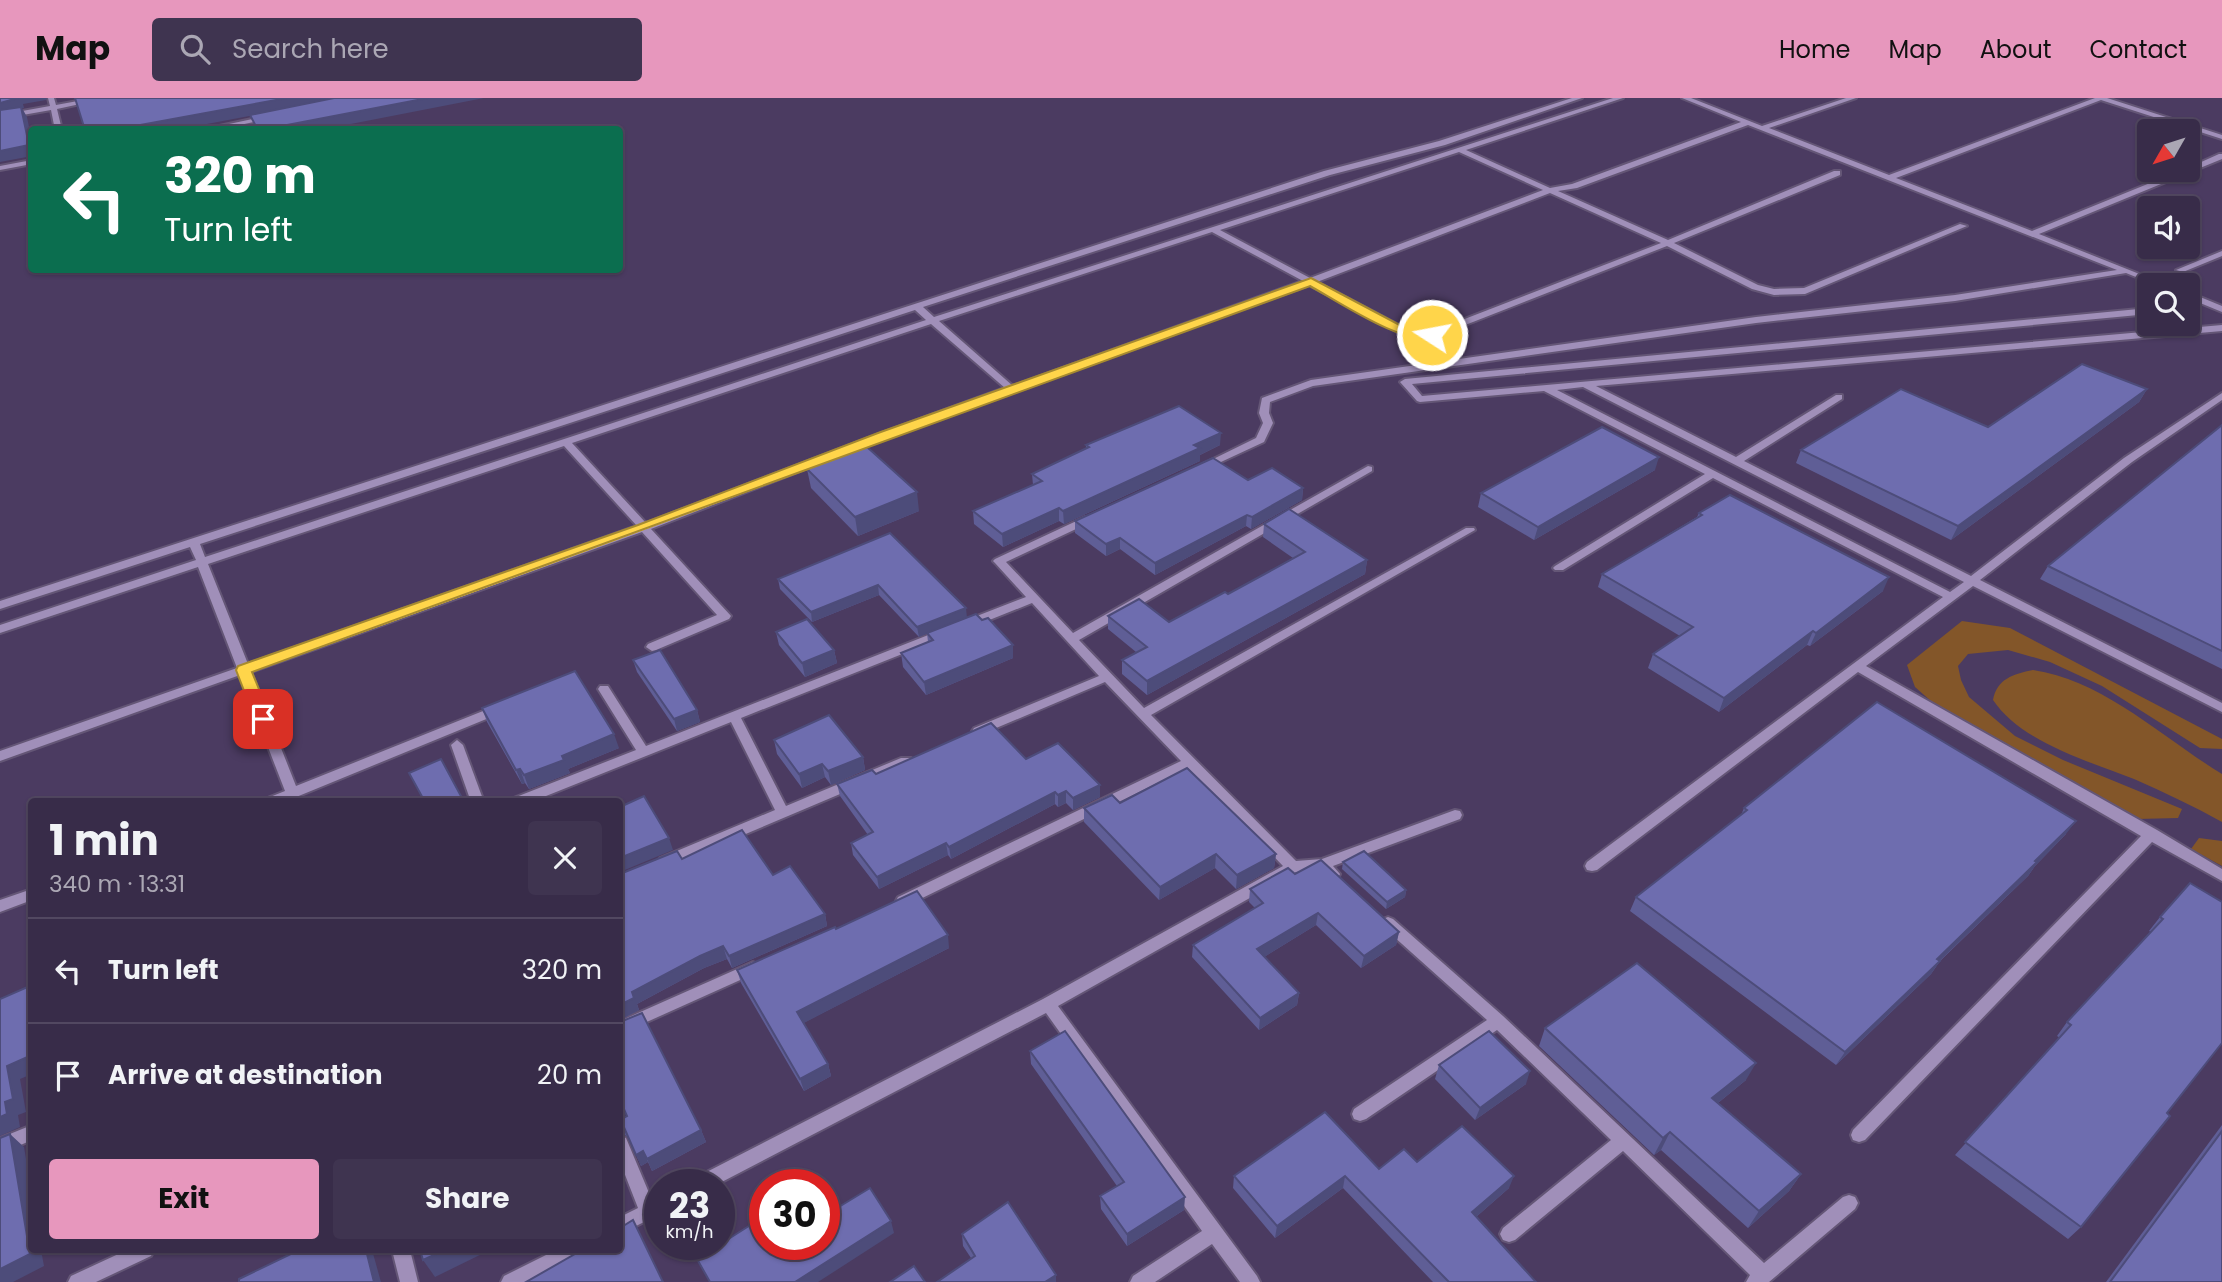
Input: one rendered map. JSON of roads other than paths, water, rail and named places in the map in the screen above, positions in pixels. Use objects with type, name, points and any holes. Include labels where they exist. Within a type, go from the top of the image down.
[{"type":"street","points":[[51,98],[59,126]]},
{"type":"street","points":[[0,117],[105,98]]},
{"type":"street","points":[[0,605],[1327,173],[1442,143],[1579,98]]},
{"type":"street","points":[[0,629],[1212,229],[1462,151],[1620,98]]},
{"type":"street","points":[[1685,98],[2137,275]]},
{"type":"street","points":[[1763,128],[1853,98]]},
{"type":"street","points":[[1888,177],[2100,98],[2222,137]]},
{"type":"street","points":[[224,126],[269,117]]},
{"type":"street","points":[[0,756],[643,528],[1311,282],[1551,190],[1574,186],[1748,122]]},
{"type":"street","points":[[1462,151],[1667,243],[1755,287],[1774,292],[1805,291],[1963,226]]},
{"type":"street","points":[[2032,234],[2222,156]]},
{"type":"street","points":[[0,168],[28,163]]},
{"type":"street","points":[[1212,229],[1406,334],[1432,335],[1837,173]]},
{"type":"street","points":[[1240,202],[1262,214]]},
{"type":"street","points":[[2180,270],[2222,253]]},
{"type":"street","points":[[1198,469],[1260,440],[1268,423],[1264,413],[1265,400],[1311,383],[1756,320],[1955,298],[2126,271]]},
{"type":"street","points":[[2200,300],[2218,308]]},
{"type":"street","points":[[917,307],[1012,390]]},
{"type":"street","points":[[2200,308],[2218,308]]},
{"type":"street","points":[[2137,312],[1405,382],[1420,399],[2222,328]]},
{"type":"street","points":[[1584,383],[2222,708]]},
{"type":"street","points":[[1544,387],[1951,597]]},
{"type":"street","points":[[1591,866],[1951,597],[2128,460],[2222,396]]},
{"type":"street","points":[[1735,462],[1839,397]]},
{"type":"street","points":[[566,442],[725,616],[652,647]]},
{"type":"street","points":[[1071,639],[1368,470]]},
{"type":"street","points":[[1559,568],[1712,474]]},
{"type":"street","points":[[1098,515],[999,561],[1107,677],[1293,867]]},
{"type":"street","points":[[1143,714],[1470,530]]},
{"type":"street","points":[[194,542],[292,793]]},
{"type":"street","points":[[526,798],[1033,598]]},
{"type":"street","points":[[1858,667],[2222,876]]},
{"type":"street","points":[[970,734],[1107,677]]},
{"type":"street","points":[[604,689],[643,751]]},
{"type":"street","points":[[280,798],[509,705]]},
{"type":"street","points":[[734,716],[783,813]]},
{"type":"street","points":[[457,745],[477,798]]},
{"type":"street","points":[[657,866],[920,755]]},
{"type":"street","points":[[895,904],[1189,762]]},
{"type":"street","points":[[730,1169],[1048,1004],[1293,867],[1323,864],[1455,815]]},
{"type":"street","points":[[1859,1135],[2152,834]]},
{"type":"street","points":[[1323,864],[1343,883]]},
{"type":"street","points":[[0,906],[28,896]]},
{"type":"street","points":[[1374,911],[1498,1021],[1623,1141],[1759,1278],[1849,1203]]},
{"type":"street","points":[[623,1027],[770,961]]},
{"type":"street","points":[[1048,1004],[1251,1282]]},
{"type":"street","points":[[1360,1114],[1498,1021]]},
{"type":"street","points":[[0,1146],[28,1134]]},
{"type":"street","points":[[1509,1234],[1623,1141]]},
{"type":"street","points":[[623,1149],[644,1189]]},
{"type":"street","points":[[623,1224],[644,1213]]},
{"type":"street","points":[[1139,1282],[1214,1233]]},
{"type":"street","points":[[77,1282],[139,1253]]},
{"type":"street","points":[[402,1253],[409,1282]]},
{"type":"street","points":[[510,1282],[567,1253]]}]
